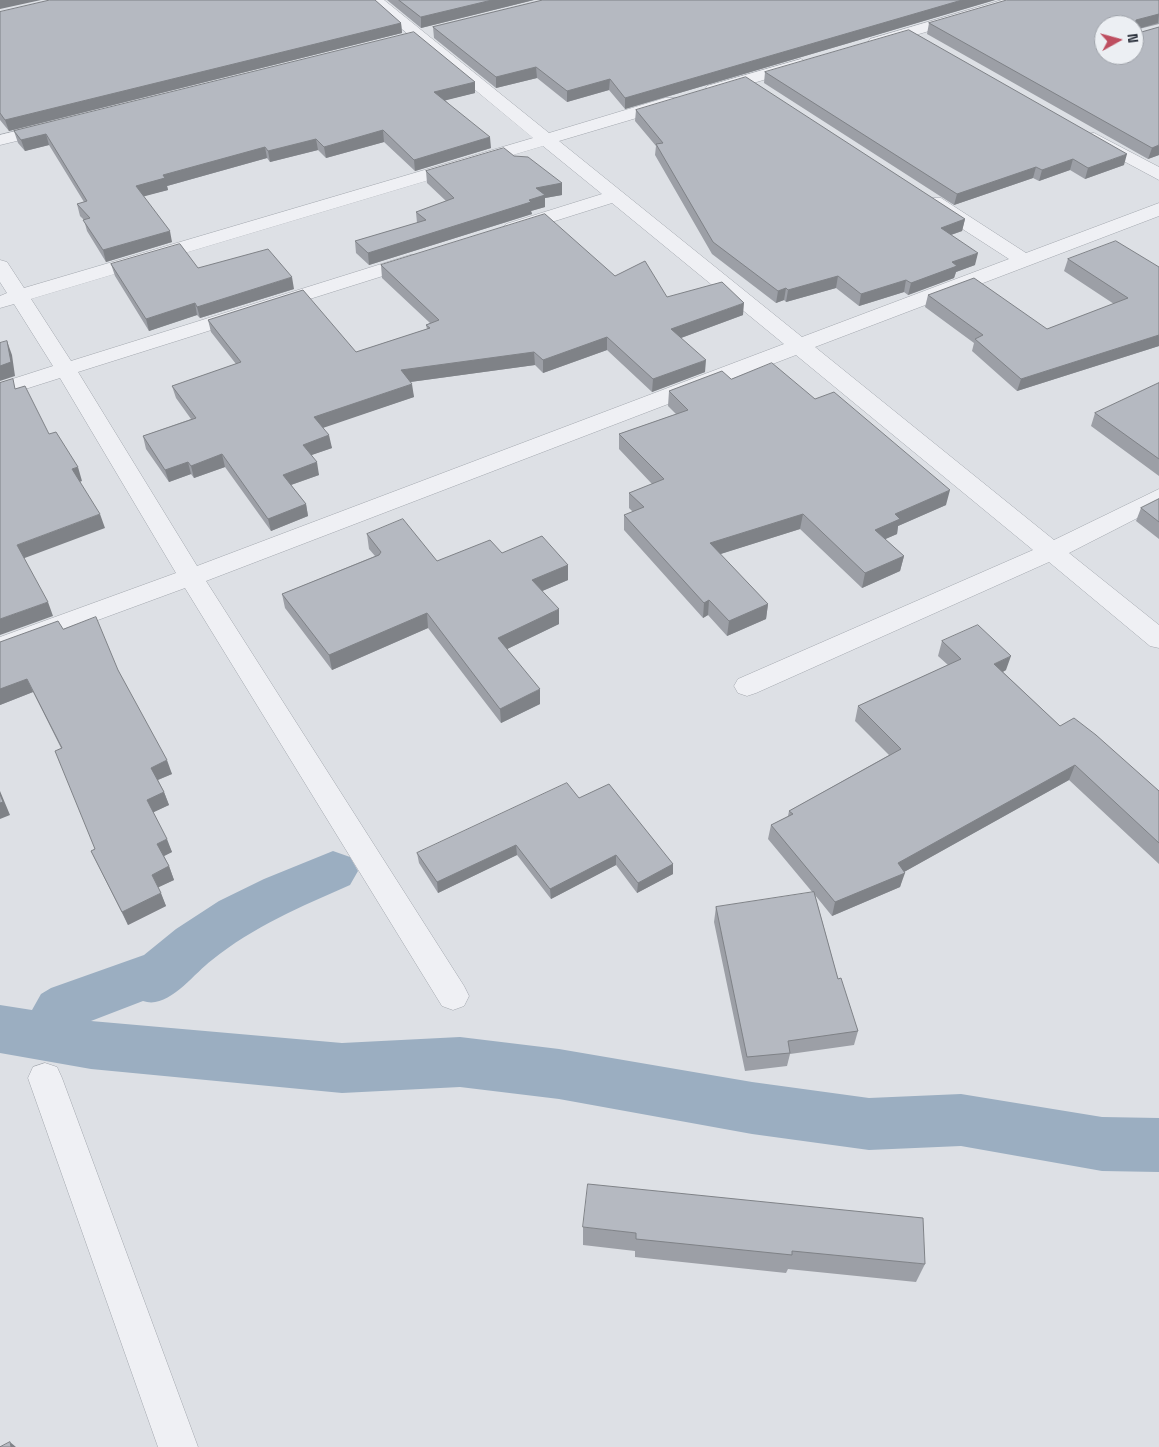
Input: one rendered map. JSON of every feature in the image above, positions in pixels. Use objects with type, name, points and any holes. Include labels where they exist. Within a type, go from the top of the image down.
[{"type":"street","points":[[375,0],[1159,639]]},
{"type":"street","points":[[860,46],[1018,0]]},
{"type":"street","points":[[908,32],[925,42]]},
{"type":"street","points":[[10,299],[822,58]]},
{"type":"street","points":[[746,80],[762,91]]},
{"type":"street","points":[[0,140],[67,123]]},
{"type":"street","points":[[1081,131],[1159,175]]},
{"type":"street","points":[[918,192],[1025,261]]},
{"type":"street","points":[[493,235],[616,196]]},
{"type":"street","points":[[0,647],[191,578],[1159,209]]},
{"type":"street","points":[[0,390],[436,253]]},
{"type":"street","points":[[0,266],[10,299],[65,369],[191,578],[453,996]]},
{"type":"street","points":[[747,686],[1052,551],[1159,497]]},
{"type":"street","points":[[45,1078],[178,1447]]},
{"type":"building","points":[[50,0],[375,0],[401,23],[5,120],[0,113],[0,12]]},
{"type":"building","points":[[399,0],[492,0],[421,17]]},
{"type":"building","points":[[543,0],[962,0],[625,98],[610,79],[567,91],[536,67],[496,77],[433,27]]},
{"type":"building","points":[[1007,0],[1159,0],[1159,14],[1144,18],[1144,15],[1094,15],[1094,65],[1144,65],[1144,31],[1159,27],[1159,145],[1152,148],[929,23]]},
{"type":"building","points":[[909,30],[1127,154],[1088,168],[1073,159],[1042,170],[1036,167],[957,194],[765,72]]},
{"type":"building","points":[[414,32],[475,82],[434,92],[490,137],[414,160],[383,130],[324,147],[316,139],[268,151],[265,147],[163,175],[165,178],[136,186],[170,231],[103,250],[83,220],[90,218],[77,204],[87,201],[46,134],[21,140],[14,131]]},
{"type":"building","points":[[746,77],[965,219],[941,228],[978,253],[952,262],[957,266],[911,283],[906,280],[861,294],[838,276],[778,291],[713,242],[656,144],[663,143],[636,110]]},
{"type":"building","points":[[504,148],[514,156],[528,157],[562,183],[536,188],[545,195],[529,200],[531,202],[368,253],[355,241],[426,220],[416,212],[454,198],[426,171]]},
{"type":"building","points":[[545,214],[615,276],[645,261],[667,297],[722,282],[744,303],[671,329],[706,360],[653,379],[607,337],[543,360],[534,352],[401,370],[412,384],[314,417],[329,435],[303,445],[317,462],[283,475],[306,504],[268,519],[222,454],[191,466],[188,462],[165,470],[143,436],[196,418],[172,386],[241,362],[208,320],[303,290],[356,352],[430,328],[426,325],[439,320],[381,265]]},
{"type":"building","points":[[1116,241],[1159,267],[1159,335],[1021,379],[975,339],[983,335],[928,295],[974,278],[1047,329],[1128,298],[1068,259]]},
{"type":"building","points":[[180,244],[198,268],[268,249],[292,277],[197,307],[195,303],[146,319],[111,264]]},
{"type":"building","points":[[7,341],[11,362],[0,366],[0,343]]},
{"type":"building","points":[[772,363],[815,399],[834,392],[950,490],[895,514],[900,519],[875,530],[904,556],[865,573],[803,514],[710,543],[768,604],[729,621],[709,600],[704,603],[624,515],[644,507],[629,493],[664,479],[619,434],[688,410],[669,391],[722,371],[731,379]]},
{"type":"building","points":[[13,379],[15,389],[25,386],[49,434],[56,432],[78,467],[72,469],[100,514],[17,545],[48,602],[0,619],[0,383]]},
{"type":"building","points":[[1159,383],[1159,459],[1095,413]]},
{"type":"building","points":[[1159,499],[1159,522],[1141,508]]},
{"type":"building","points":[[403,519],[437,561],[490,540],[502,553],[542,536],[568,565],[532,580],[559,609],[498,638],[540,689],[500,709],[427,613],[329,655],[282,594],[379,555],[381,552],[367,534]]},
{"type":"building","points":[[96,617],[118,670],[167,760],[151,768],[164,792],[147,800],[167,839],[157,844],[169,866],[152,875],[161,893],[122,912],[91,851],[95,849],[55,751],[62,748],[27,679],[0,689],[0,642],[58,621],[63,629]]},
{"type":"building","points":[[978,625],[1011,656],[994,664],[1060,726],[1074,718],[1159,791],[1159,843],[1075,765],[898,863],[905,873],[835,902],[771,825],[793,814],[789,811],[901,749],[858,706],[961,659],[942,641]]},
{"type":"building","points":[[567,783],[579,798],[609,784],[673,864],[638,883],[616,855],[550,889],[516,845],[437,882],[417,853]]},
{"type":"building","points":[[814,892],[838,979],[841,978],[858,1031],[788,1041],[790,1053],[747,1057],[716,907]]},
{"type":"building","points":[[588,1184],[923,1218],[925,1264],[792,1251],[792,1255],[636,1239],[636,1233],[583,1227]]},
{"type":"building","points":[[10,1442],[11,1447],[0,1447]]},
{"type":"waterway","points":[[45,1037],[60,1011],[70,1004],[105,993],[142,977],[151,981],[194,944],[236,916],[282,893],[333,871]]},
{"type":"waterway","points":[[0,1029],[45,1037]]},
{"type":"waterway","points":[[45,1037],[91,1045],[342,1068],[460,1062],[559,1074],[752,1108],[869,1124],[961,1120],[1102,1144],[1159,1145]]}]
